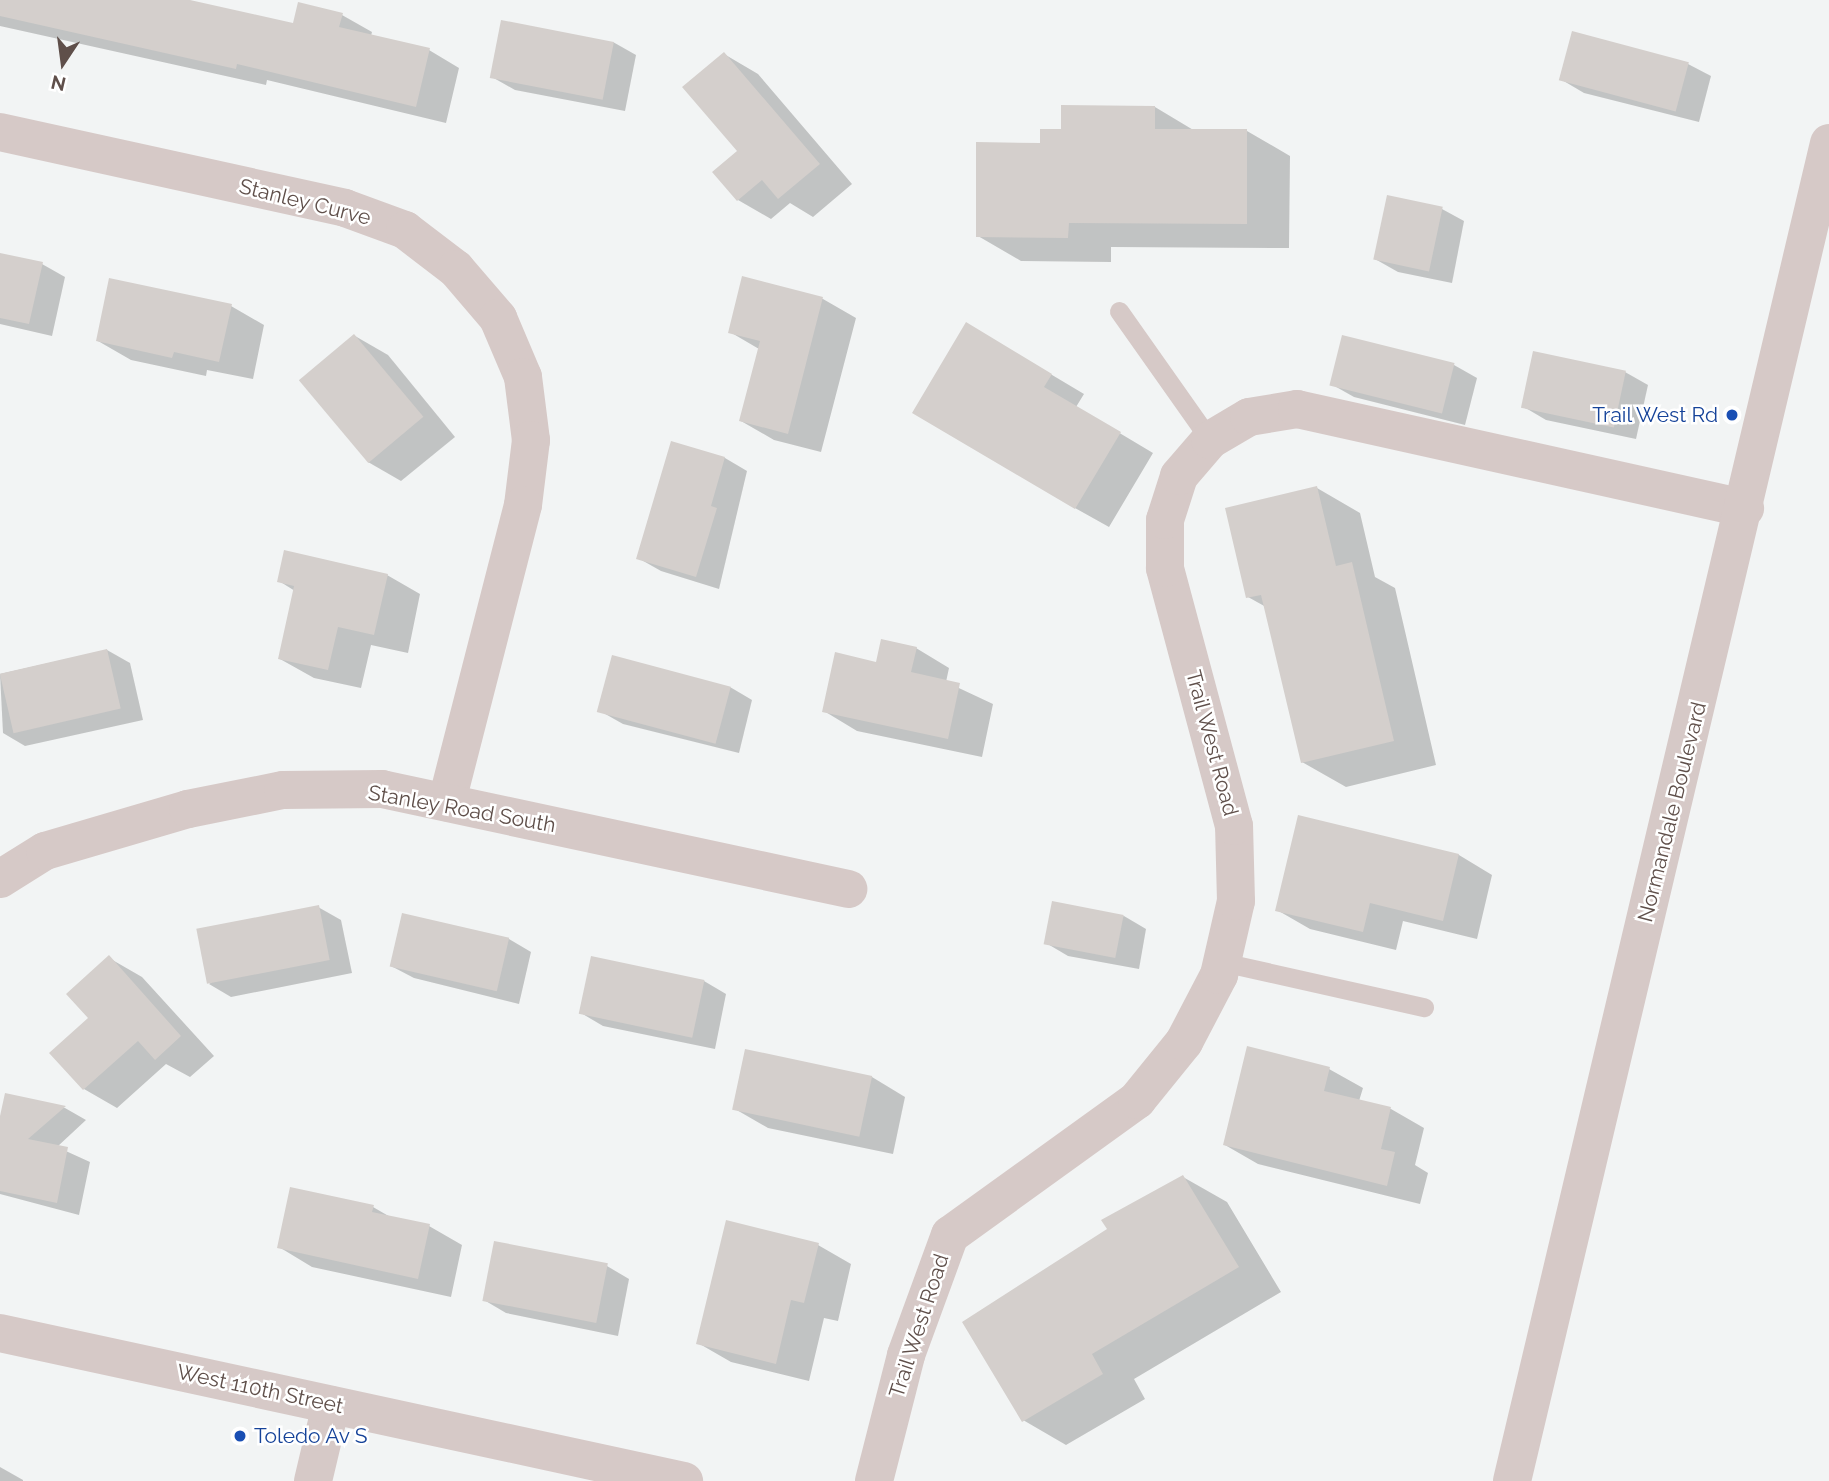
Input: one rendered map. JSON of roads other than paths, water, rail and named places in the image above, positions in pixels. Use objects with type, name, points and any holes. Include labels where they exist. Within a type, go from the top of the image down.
[{"type":"street","name":"Stanley Curve","points":[[0,132],[345,208],[405,230],[457,269],[498,318],[523,377],[531,440],[523,505],[447,802]]},
{"type":"street","name":"Normandale Boulevard","points":[[1512,1481],[1745,509],[1829,143]]},
{"type":"street","name":"Trail West Road","points":[[874,1481],[906,1355],[950,1235],[1137,1100],[1184,1042],[1222,962],[1236,901],[1234,826],[1165,568],[1165,520],[1179,475],[1210,440],[1249,417],[1297,409],[1745,509]]},
{"type":"street","name":"Stanley Road South","points":[[0,878],[45,851],[107,830],[283,790],[382,789],[848,889]]},
{"type":"street","name":"West 110th Street","points":[[0,1333],[684,1481]]},
{"type":"street","points":[[313,1481],[331,1405]]},
{"type":"lane","points":[[1119,311],[1210,440]]},
{"type":"lane","points":[[1222,962],[1424,1007]]},
{"type":"place","name":"Trail West Rd","points":[[1732,415]]},
{"type":"place","name":"Toledo Av S","points":[[240,1436]]}]
